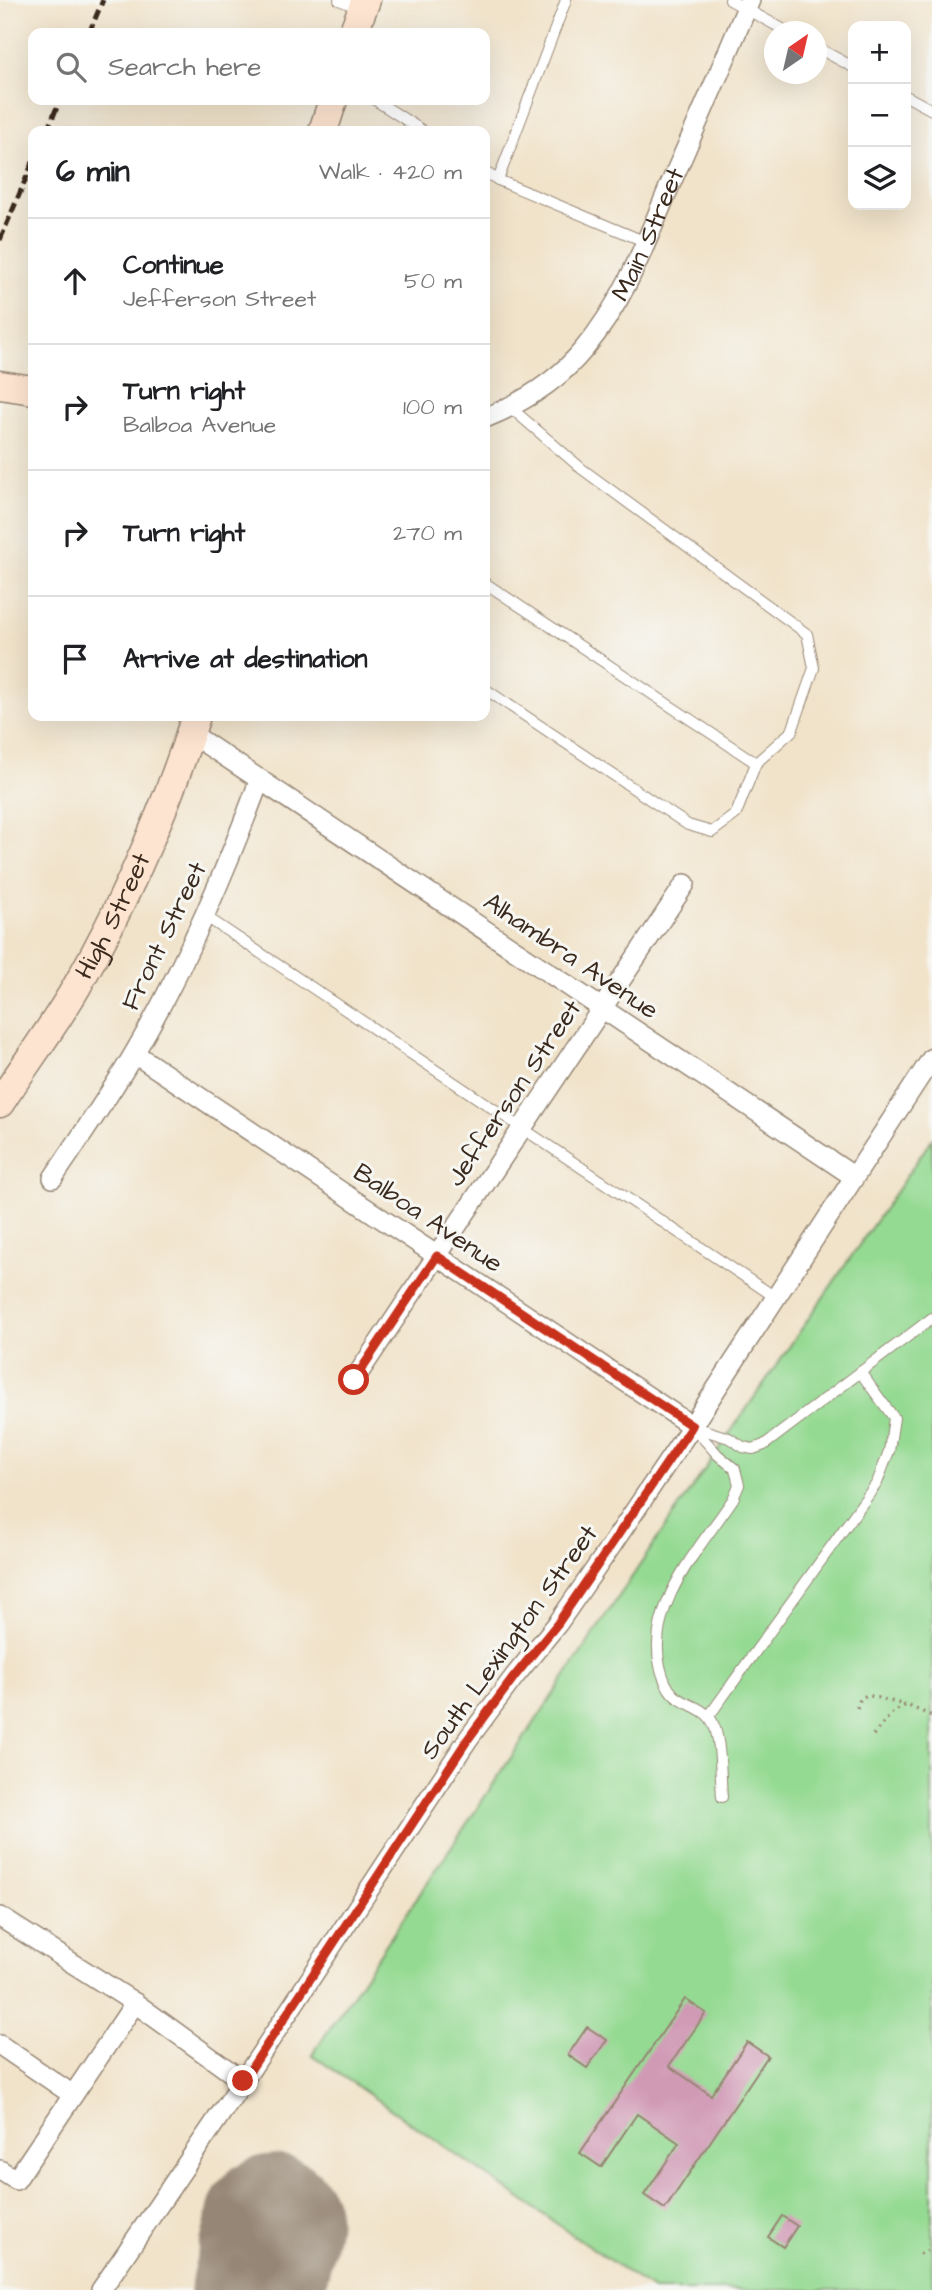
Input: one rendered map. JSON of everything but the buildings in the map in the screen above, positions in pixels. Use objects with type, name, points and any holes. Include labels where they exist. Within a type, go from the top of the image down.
[{"type":"main road","points":[[324,126],[331,105]]},
{"type":"main road","points":[[0,385],[28,389]]},
{"type":"main road","name":"High Street","points":[[0,1103],[76,987],[107,928],[157,820],[193,724]]},
{"type":"street","name":"Main Street","points":[[490,416],[511,408],[554,378],[584,349],[624,288],[646,242],[742,3]]},
{"type":"street","points":[[193,724],[260,779]]},
{"type":"street","name":"Front Street","points":[[53,1178],[135,1054],[183,965],[225,873],[260,779]]},
{"type":"street","name":"Alhambra Avenue","points":[[260,779],[853,1176]]},
{"type":"street","name":"Jefferson Street","points":[[354,1380],[685,884]]},
{"type":"street","name":"Balboa Avenue","points":[[135,1054],[692,1426]]},
{"type":"street","name":"South Lexington Street","points":[[101,2290],[243,2081],[468,1739],[558,1623],[692,1426],[932,1058]]},
{"type":"street","points":[[0,1917],[135,2003],[243,2081]]},
{"type":"street","points":[[0,2169],[16,2180],[135,2003]]},
{"type":"street","points":[[0,2045],[73,2095]]},
{"type":"lane","points":[[498,180],[566,0]]},
{"type":"lane","points":[[742,3],[771,21]]},
{"type":"lane","points":[[827,53],[848,64]]},
{"type":"lane","points":[[911,99],[932,110]]},
{"type":"lane","points":[[382,105],[415,126]]},
{"type":"lane","points":[[490,175],[646,242]]},
{"type":"lane","points":[[490,692],[688,825],[712,832],[736,814],[756,763],[792,731],[814,668],[807,634],[582,469],[511,408]]},
{"type":"lane","points":[[490,586],[756,763]]},
{"type":"lane","points":[[205,916],[775,1297]]},
{"type":"lane","points":[[692,1426],[729,1438],[743,1447],[753,1449],[764,1445],[932,1318]]},
{"type":"lane","points":[[709,1716],[877,1483],[889,1451],[894,1418],[860,1372]]},
{"type":"lane","points":[[692,1426],[718,1455],[736,1469],[739,1485],[733,1499],[677,1581],[664,1606],[659,1621],[657,1654],[662,1675],[673,1695],[709,1716],[716,1734],[722,1797]]},
{"type":"path","points":[[857,1708],[860,1699],[867,1695],[912,1706],[932,1716]]},
{"type":"path","points":[[873,1735],[892,1713],[905,1706],[912,1706]]},
{"type":"path","points":[[920,2254],[932,2249]]},
{"type":"green space","points":[[932,1139],[932,2290],[653,2290],[312,2055],[668,1523]]},
{"type":"runway","points":[[257,2290],[273,2221]]},
{"type":"railway","points":[[91,28],[103,0]]},
{"type":"railway","points":[[49,126],[58,105]]},
{"type":"railway","points":[[0,240],[28,174]]},
{"type":"route","points":[[243,2081],[468,1739],[558,1623],[692,1426],[437,1256],[354,1380]]}]
